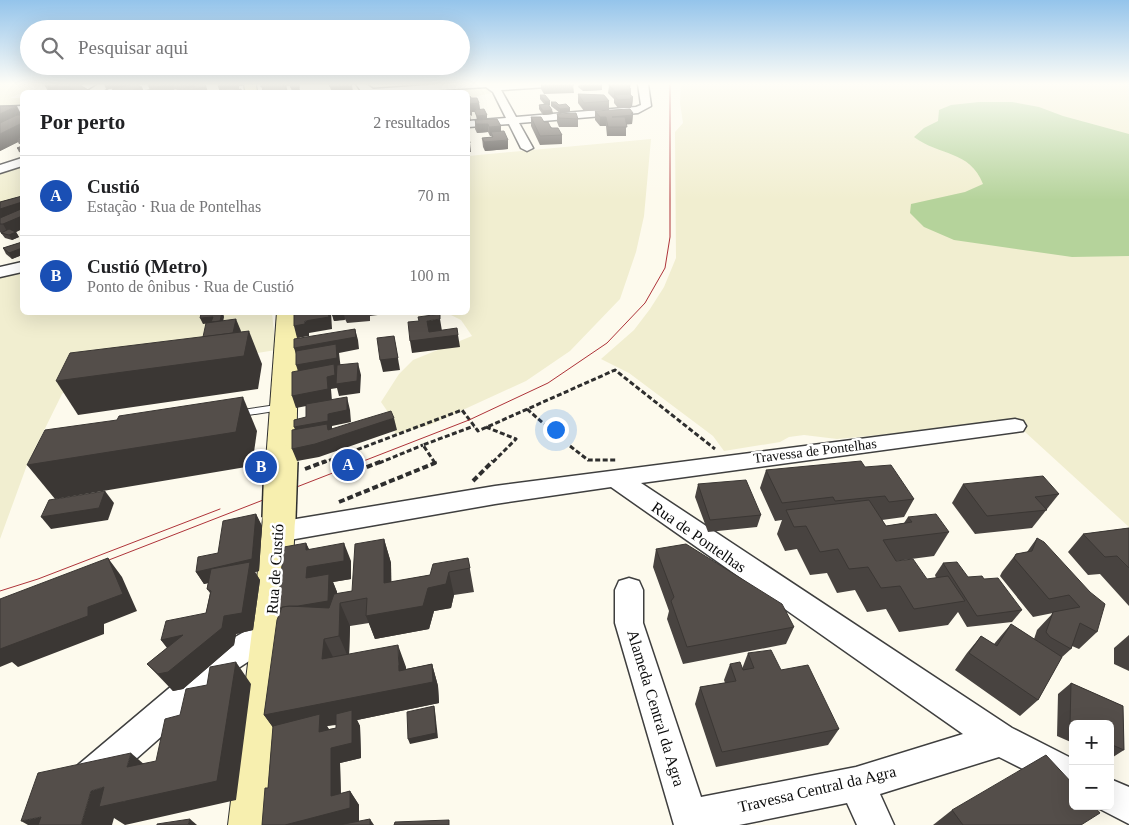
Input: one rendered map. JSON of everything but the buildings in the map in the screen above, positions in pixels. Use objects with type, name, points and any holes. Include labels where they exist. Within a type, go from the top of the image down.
[{"type":"main road","name":"Rua de Custió","points":[[251,825],[271,632],[278,525],[292,466],[284,407],[288,315]]},
{"type":"street","points":[[470,124],[490,122]]},
{"type":"street","points":[[513,122],[527,148]]},
{"type":"street","points":[[0,169],[20,163]]},
{"type":"street","points":[[0,272],[20,267]]},
{"type":"street","name":"Travessa de Pontelhas","points":[[627,476],[1015,426]]},
{"type":"street","points":[[278,525],[331,523],[478,498],[627,476]]},
{"type":"street","name":"Rua de Pontelhas","points":[[627,476],[780,592],[1000,740],[1069,775]]},
{"type":"street","name":"Alameda Central da Agra","points":[[629,590],[629,623],[691,821]]},
{"type":"street","points":[[68,798],[103,764],[229,657],[271,632]]},
{"type":"street","name":"Travessa Central da Agra","points":[[691,821],[856,784],[1000,740]]},
{"type":"street","points":[[856,784],[876,825]]},
{"type":"street","points":[[1114,798],[1129,806]]},
{"type":"lane","points":[[225,416],[284,407]]},
{"type":"path","points":[[292,466],[462,410],[478,431],[615,370],[731,462]]},
{"type":"path","points":[[527,409],[544,424]]},
{"type":"path","points":[[350,474],[474,426]]},
{"type":"path","points":[[478,498],[472,482],[516,439],[486,427]]},
{"type":"path","points":[[331,523],[329,506],[435,463],[423,446]]},
{"type":"path","points":[[570,446],[588,460],[631,460],[627,476]]},
{"type":"shaded area","points":[[1129,122],[1129,527],[1013,421],[837,439],[804,435],[789,437],[780,442],[724,451],[713,436],[629,373],[601,359],[634,330],[650,309],[664,287],[676,258],[675,132],[683,123]]},
{"type":"shaded area","points":[[651,139],[644,216],[636,252],[620,299],[570,351],[526,381],[430,425],[395,434],[390,415],[381,402],[399,374],[413,360],[472,336],[461,320],[451,315],[470,315],[470,156]]},
{"type":"shaded area","points":[[20,168],[20,212],[0,220],[0,173]]},
{"type":"shaded area","points":[[20,271],[20,315],[272,315],[276,350],[78,381],[62,394],[27,465],[0,539],[0,276]]},
{"type":"green space","points":[[935,122],[1087,122],[1129,134],[1129,256],[1072,257],[954,240],[924,227],[910,213],[911,204],[965,192],[983,184],[977,173],[962,159],[934,148],[914,137],[924,128]]},
{"type":"tram line","points":[[96,565],[469,420],[548,383],[607,343],[645,303],[665,268],[670,237],[670,122]]},
{"type":"tram line","points":[[0,591],[38,579],[220,509]]},
{"type":"place","name":"Custió","points":[[348,465]]},
{"type":"place","name":"Custió (Metro)","points":[[261,467]]}]
